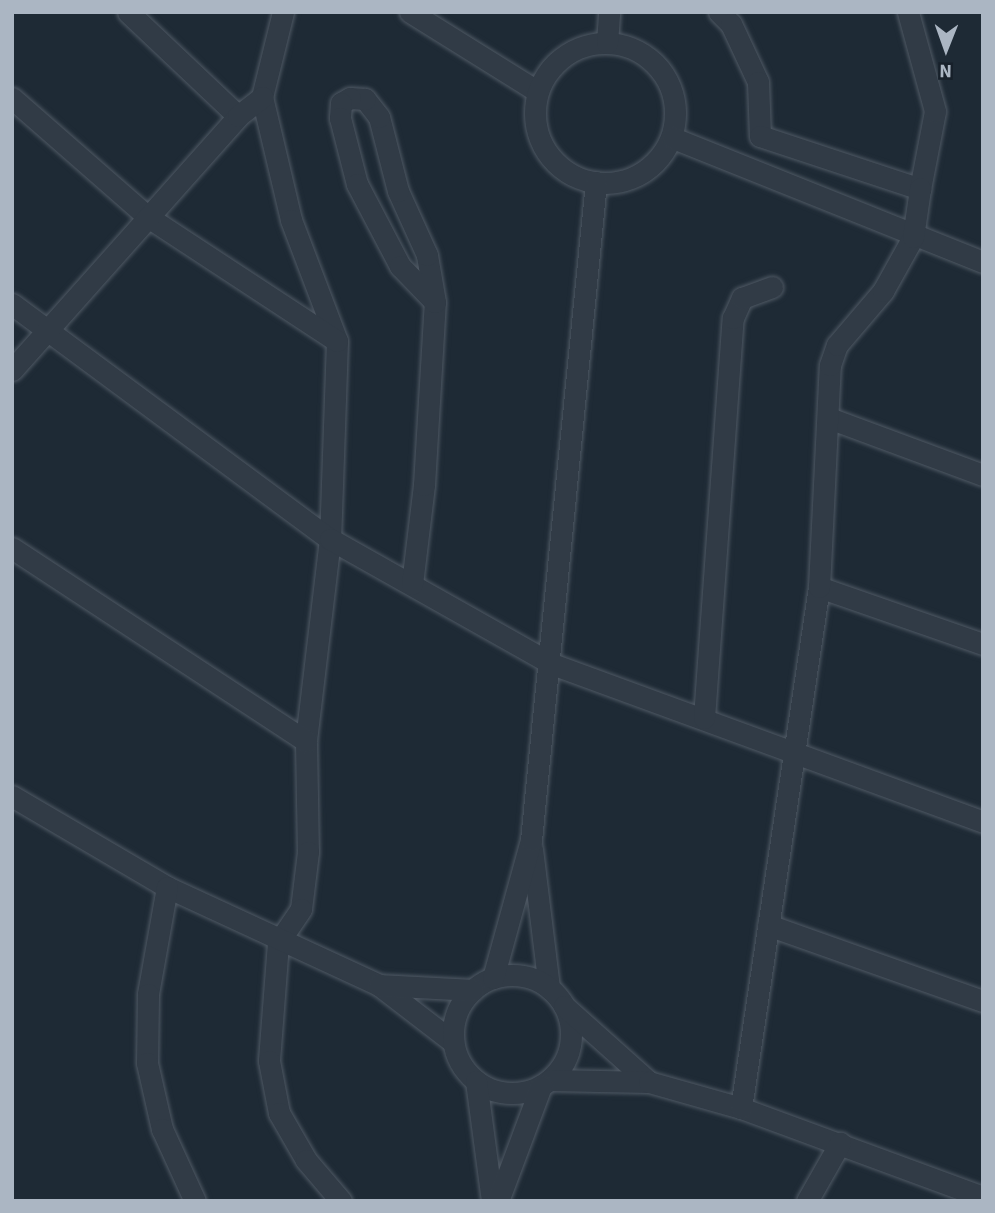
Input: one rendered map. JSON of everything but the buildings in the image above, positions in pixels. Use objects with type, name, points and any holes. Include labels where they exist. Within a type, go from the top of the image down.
[{"type":"street","points":[[128,12],[238,116]]},
{"type":"street","points":[[283,12],[262,97],[291,220],[337,341],[330,539],[306,741],[308,852],[301,909],[278,943],[269,1061],[279,1113],[306,1160],[341,1201]]},
{"type":"street","points":[[411,12],[537,91]]},
{"type":"street","points":[[607,43],[609,12]]},
{"type":"street","points":[[719,12],[731,24],[758,82],[760,136],[752,171]]},
{"type":"street","points":[[741,1108],[792,748],[819,587],[830,365],[837,345],[883,291],[913,237],[935,111],[908,12]]},
{"type":"street","points":[[607,43],[642,54],[668,81],[675,105],[673,138],[652,166],[634,177],[596,182],[570,174],[551,159],[536,127],[537,91],[564,55],[607,43]]},
{"type":"street","points":[[12,370],[238,116],[262,97]]},
{"type":"street","points":[[12,98],[148,217],[337,341]]},
{"type":"street","points":[[412,584],[424,485],[435,302],[427,255],[398,191],[379,117],[365,99],[350,98],[341,103],[340,118],[357,184],[400,266],[435,302]]},
{"type":"street","points":[[760,136],[920,189]]},
{"type":"street","points":[[673,138],[913,237],[983,262]]},
{"type":"street","points":[[493,978],[531,840],[552,664],[596,182]]},
{"type":"street","points":[[704,718],[733,318],[742,298],[772,287]]},
{"type":"street","points":[[12,304],[45,333],[330,539],[552,664],[792,748],[983,822]]},
{"type":"street","points":[[829,418],[983,475]]},
{"type":"street","points":[[12,548],[306,741]]},
{"type":"street","points":[[819,587],[983,644]]},
{"type":"street","points":[[12,796],[167,887],[278,943],[379,985],[453,1042]]},
{"type":"street","points":[[531,840],[549,988]]},
{"type":"street","points":[[167,887],[148,994],[148,1063],[162,1129],[192,1200]]},
{"type":"street","points":[[768,925],[983,1001]]},
{"type":"street","points":[[649,1082],[564,1006],[549,988],[516,975],[493,978],[473,990],[455,1019],[453,1042],[461,1064],[476,1081],[508,1093],[545,1083],[649,1082],[741,1108],[983,1197]]},
{"type":"street","points":[[379,985],[473,990]]},
{"type":"street","points":[[498,1201],[545,1083],[564,1062],[571,1040],[564,1006]]},
{"type":"street","points":[[476,1081],[492,1201]]},
{"type":"street","points":[[807,1201],[840,1143]]}]
